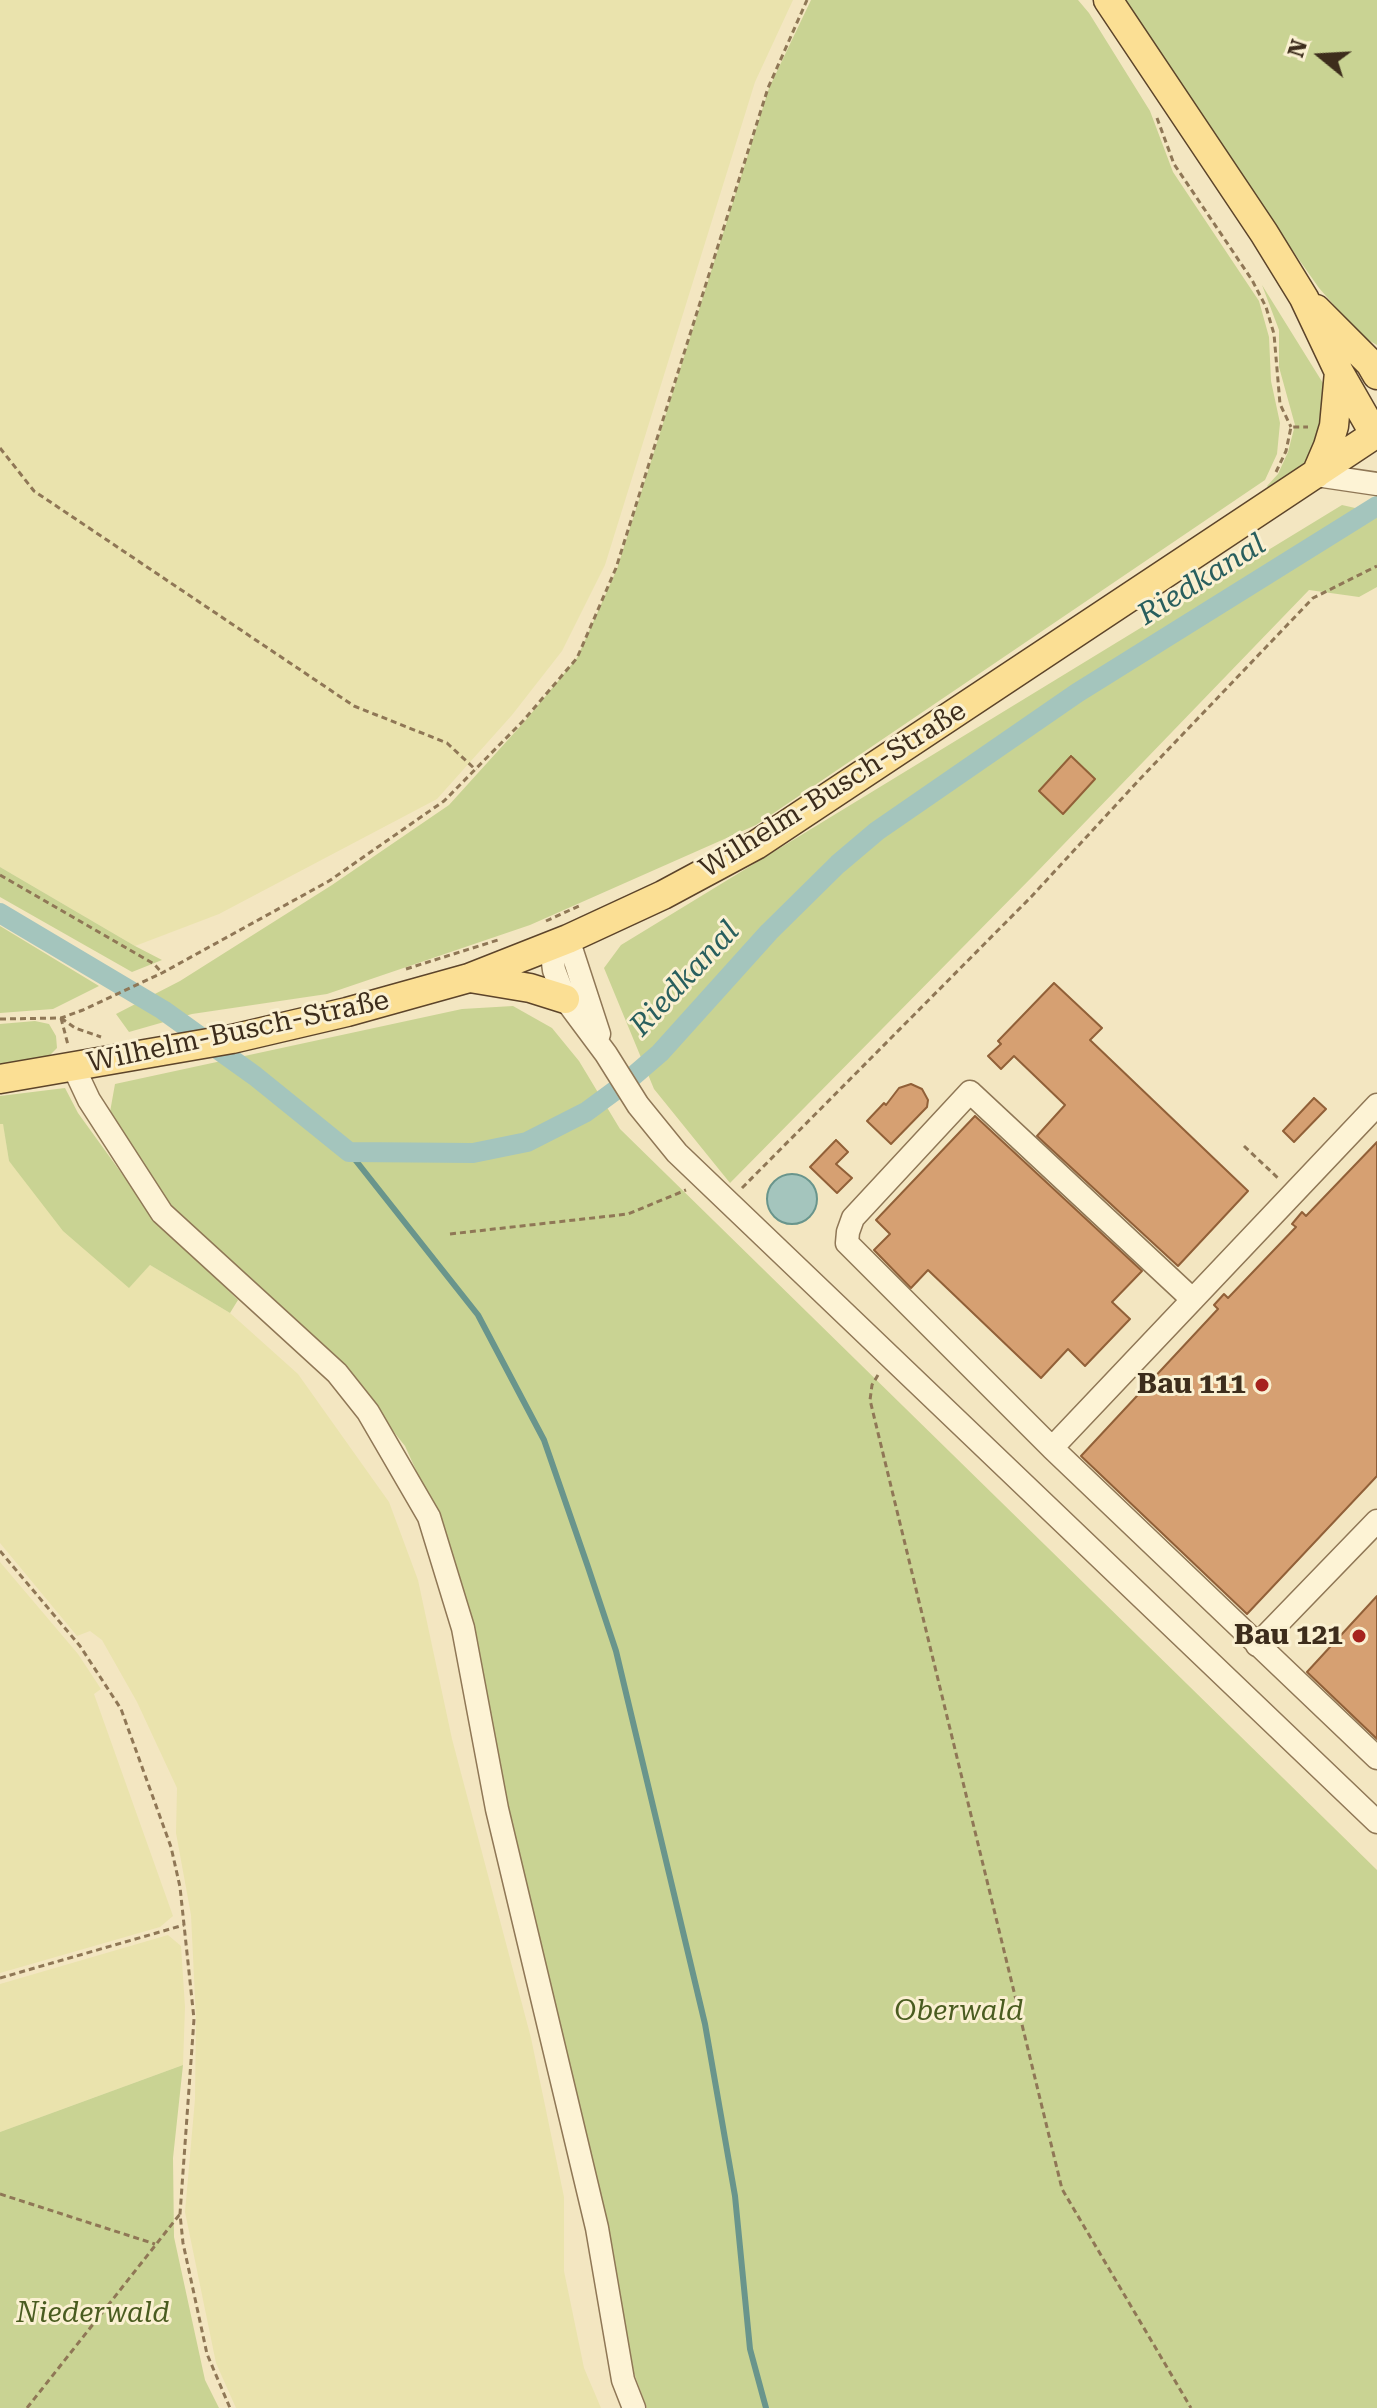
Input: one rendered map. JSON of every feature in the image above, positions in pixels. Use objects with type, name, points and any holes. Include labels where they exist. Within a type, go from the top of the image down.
[{"type":"main road","points":[[1108,0],[1304,298],[1339,372],[1376,436]]},
{"type":"main road","points":[[1304,298],[1375,368]]},
{"type":"main road","points":[[1316,475],[1334,426],[1339,372]]},
{"type":"main road","name":"Wilhelm-Busch-Straße","points":[[0,1079],[232,1039],[347,1012],[469,978],[560,944],[663,895],[756,845],[1376,436]]},
{"type":"main road","points":[[469,978],[530,988],[565,999]]},
{"type":"street","points":[[1316,475],[1377,484]]},
{"type":"street","points":[[560,944],[554,970],[565,999],[606,1054],[638,1105],[677,1153],[1377,1822]]},
{"type":"street","points":[[560,944],[606,1054]]},
{"type":"street","points":[[74,1068],[103,1123],[162,1213],[337,1373],[368,1412],[429,1517],[463,1628],[497,1809],[597,2228],[623,2380],[634,2408]]},
{"type":"street","points":[[1192,1299],[970,1092],[853,1218],[847,1243],[1052,1448],[1377,1758]]},
{"type":"street","points":[[1052,1448],[1377,1105]]},
{"type":"street","points":[[1257,1645],[1377,1521]]},
{"type":"path","points":[[0,1019],[61,1018],[110,998],[162,973],[329,881],[444,801],[523,721],[577,658],[616,568],[768,88],[807,0]]},
{"type":"path","points":[[1155,111],[1174,164],[1252,280],[1266,307],[1274,334],[1280,404],[1291,427]]},
{"type":"path","points":[[0,448],[34,491],[354,706],[447,743],[476,770]]},
{"type":"path","points":[[727,1202],[1031,897],[1313,598],[1377,566]]},
{"type":"path","points":[[0,875],[154,964],[162,973]]},
{"type":"path","points":[[61,1018],[75,1028],[102,1037]]},
{"type":"path","points":[[1244,1146],[1294,1192]]},
{"type":"path","points":[[450,1234],[628,1214],[686,1190]]},
{"type":"path","points":[[892,1361],[872,1385],[870,1400],[1062,2189],[1191,2408]]},
{"type":"path","points":[[0,1551],[80,1646],[121,1709],[171,1847],[180,1887],[194,2019],[180,2214],[183,2243],[207,2354],[230,2408]]},
{"type":"path","points":[[0,1978],[184,1925]]},
{"type":"path","points":[[0,2194],[155,2244]]},
{"type":"path","points":[[27,2408],[180,2214]]},
{"type":"shaded area","points":[[0,0],[793,0],[755,82],[605,565],[562,651],[512,715],[437,799],[219,914],[135,946],[0,867]]},
{"type":"shaded area","points":[[3,1123],[9,1161],[129,1287],[150,1265],[230,1313],[298,1374],[389,1502],[418,1580],[452,1739],[531,2038],[564,2197],[564,2271],[584,2368],[601,2408],[236,2408],[216,2363],[185,2212],[195,2099],[196,2019],[191,1915],[176,1833],[177,1788],[137,1702],[102,1640],[90,1631],[77,1636],[0,1543],[0,1124]]},
{"type":"shaded area","points":[[0,1562],[78,1654],[101,1689],[94,1694],[173,1916],[160,1927],[0,1973]]},
{"type":"shaded area","points":[[168,1935],[181,1946],[185,2007],[183,2065],[0,2132],[0,1984]]},
{"type":"green space","points":[[811,0],[1078,0],[1150,111],[1173,172],[1259,301],[1269,337],[1271,381],[1280,423],[1277,454],[1265,480],[756,825],[530,925],[327,994],[192,1014],[129,1032],[116,1014],[180,981],[332,885],[449,805],[577,658],[617,569],[769,88]]},
{"type":"green space","points":[[1123,0],[1377,0],[1377,345],[1361,336],[1319,288],[1226,156]]},
{"type":"green space","points":[[1262,285],[1326,388],[1330,408],[1306,464],[1270,490],[1267,486],[1278,474],[1295,425],[1279,367],[1279,330]]},
{"type":"green space","points":[[1342,505],[1377,513],[1377,587],[1359,597],[1309,590],[730,1183],[654,1089],[604,968],[621,945]]},
{"type":"green space","points":[[0,867],[162,960],[132,972],[0,897]]},
{"type":"green space","points":[[0,926],[99,986],[53,1009],[0,1013]]},
{"type":"green space","name":"Oberwald","points":[[513,1006],[552,1028],[579,1061],[620,1129],[1377,1870],[1377,2408],[647,2408],[632,2368],[449,1543],[405,1446],[339,1363],[167,1204],[110,1112],[115,1084],[462,1009]]},
{"type":"green space","points":[[35,1021],[49,1024],[56,1036],[57,1048],[48,1057],[0,1064],[0,1024]]},
{"type":"green space","points":[[65,1088],[78,1113],[143,1203],[238,1300],[230,1313],[150,1265],[129,1288],[63,1231],[9,1161],[3,1124],[0,1124],[0,1096]]},
{"type":"green space","name":"Niederwald","points":[[183,2065],[173,2158],[174,2237],[205,2380],[219,2408],[0,2408],[0,2132]]},
{"type":"water","points":[[792,1174],[810,1181],[817,1199],[810,1217],[792,1224],[774,1217],[767,1199],[774,1181]]},
{"type":"building","points":[[1071,756],[1095,779],[1063,814],[1039,791]]},
{"type":"building","points":[[1054,983],[1102,1028],[1090,1040],[1248,1191],[1178,1266],[1037,1136],[1065,1105],[1014,1056],[1001,1069],[988,1056],[1001,1044],[998,1041]]},
{"type":"building","points":[[911,1084],[922,1089],[928,1100],[927,1107],[891,1144],[867,1121],[884,1103],[886,1105],[899,1088]]},
{"type":"building","points":[[1314,1098],[1326,1109],[1294,1142],[1283,1131]]},
{"type":"building","points":[[975,1116],[1142,1271],[1112,1302],[1130,1319],[1085,1366],[1068,1349],[1041,1378],[928,1270],[911,1288],[874,1250],[890,1234],[876,1220]]},
{"type":"building","points":[[836,1140],[848,1152],[836,1164],[852,1178],[837,1193],[810,1167]]},
{"type":"building","name":"Bau 111","points":[[1377,1142],[1377,1476],[1247,1614],[1081,1456],[1218,1309],[1214,1305],[1224,1294],[1228,1298],[1296,1227],[1292,1224],[1302,1212],[1306,1216]]},
{"type":"building","name":"Bau 121","points":[[1377,1596],[1377,1739],[1307,1672]]},
{"type":"waterway","name":"Riedkanal","points":[[0,913],[163,1010],[255,1076],[349,1152],[473,1153],[527,1142],[586,1112],[660,1053],[769,932],[838,864],[877,831],[1077,693],[1377,506]]},
{"type":"waterway","points":[[349,1152],[478,1315],[544,1440],[616,1651],[705,2024],[735,2196],[750,2349],[766,2408]]},
{"type":"place","name":"Bau 111","points":[[1262,1385]]},
{"type":"place","name":"Bau 121","points":[[1359,1636]]}]
